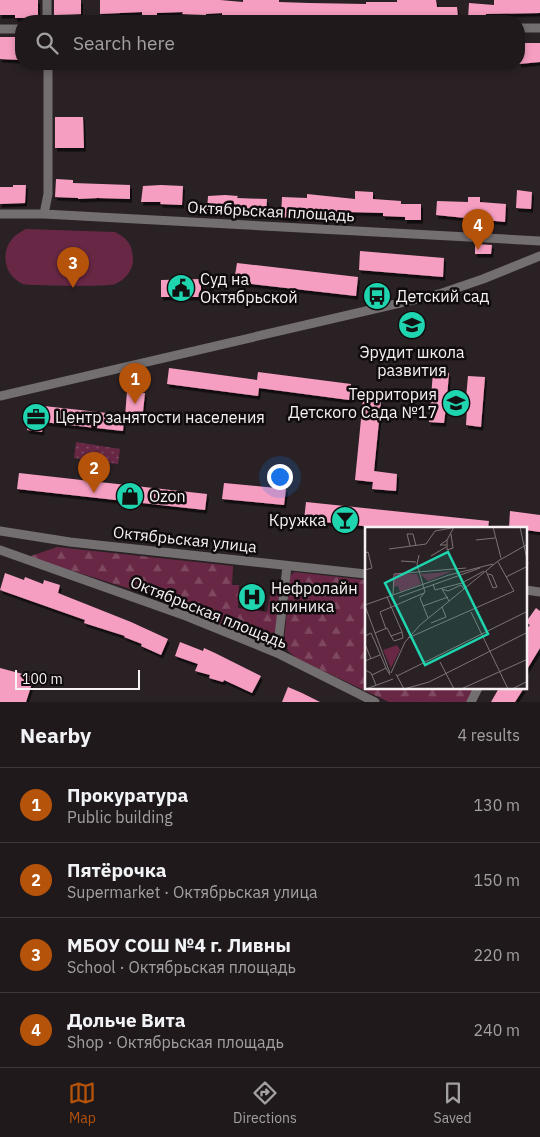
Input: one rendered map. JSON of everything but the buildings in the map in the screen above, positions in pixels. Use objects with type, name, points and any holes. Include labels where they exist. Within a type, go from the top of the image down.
[{"type":"street","points":[[47,0],[47,15]]},
{"type":"street","points":[[0,28],[15,29]]},
{"type":"street","points":[[525,28],[540,28]]},
{"type":"street","points":[[44,214],[48,194],[48,70]]},
{"type":"street","name":"Октябрьская площадь","points":[[0,214],[44,214],[540,241]]},
{"type":"street","points":[[0,396],[431,296],[483,279],[540,256]]},
{"type":"street","name":"Октябрьская улица","points":[[0,531],[70,542],[365,574]]},
{"type":"street","name":"Октябрьская площадь","points":[[0,550],[186,616],[277,654],[375,702]]},
{"type":"street","points":[[277,654],[287,566]]},
{"type":"street","points":[[471,702],[477,690]]},
{"type":"green space","points":[[26,229],[115,232],[126,239],[130,245],[133,258],[132,266],[122,280],[110,285],[23,284],[8,270],[5,257],[6,250],[13,238]]},
{"type":"green space","points":[[76,442],[120,449],[118,464],[74,458]]},
{"type":"green space","points":[[57,547],[233,566],[232,585],[239,585],[238,608],[267,612],[271,589],[281,591],[274,638],[268,642],[215,623],[159,598],[32,558],[31,556]]},
{"type":"green space","points":[[294,572],[365,580],[365,690],[474,690],[468,702],[389,702],[296,658],[284,644],[290,576]]},
{"type":"place","name":"Дольче Вита","points":[[478,250]]},
{"type":"place","name":"МБОУ СОШ №4 г. Ливны","points":[[73,288]]},
{"type":"place","name":"Суд на Октябрьской","points":[[181,288]]},
{"type":"place","name":"Детский сад","points":[[377,296]]},
{"type":"place","name":"Эрудит школа развития","points":[[412,325]]},
{"type":"place","name":"Территория Детского Сада №17","points":[[456,403]]},
{"type":"place","name":"Прокуратура","points":[[135,404]]},
{"type":"place","name":"Центр занятости населения","points":[[36,417]]},
{"type":"place","name":"Пятёрочка","points":[[94,493]]},
{"type":"place","name":"Ozon","points":[[130,496]]},
{"type":"place","name":"Кружка","points":[[345,520]]},
{"type":"place","name":"Нефролайн клиника","points":[[252,597]]}]
